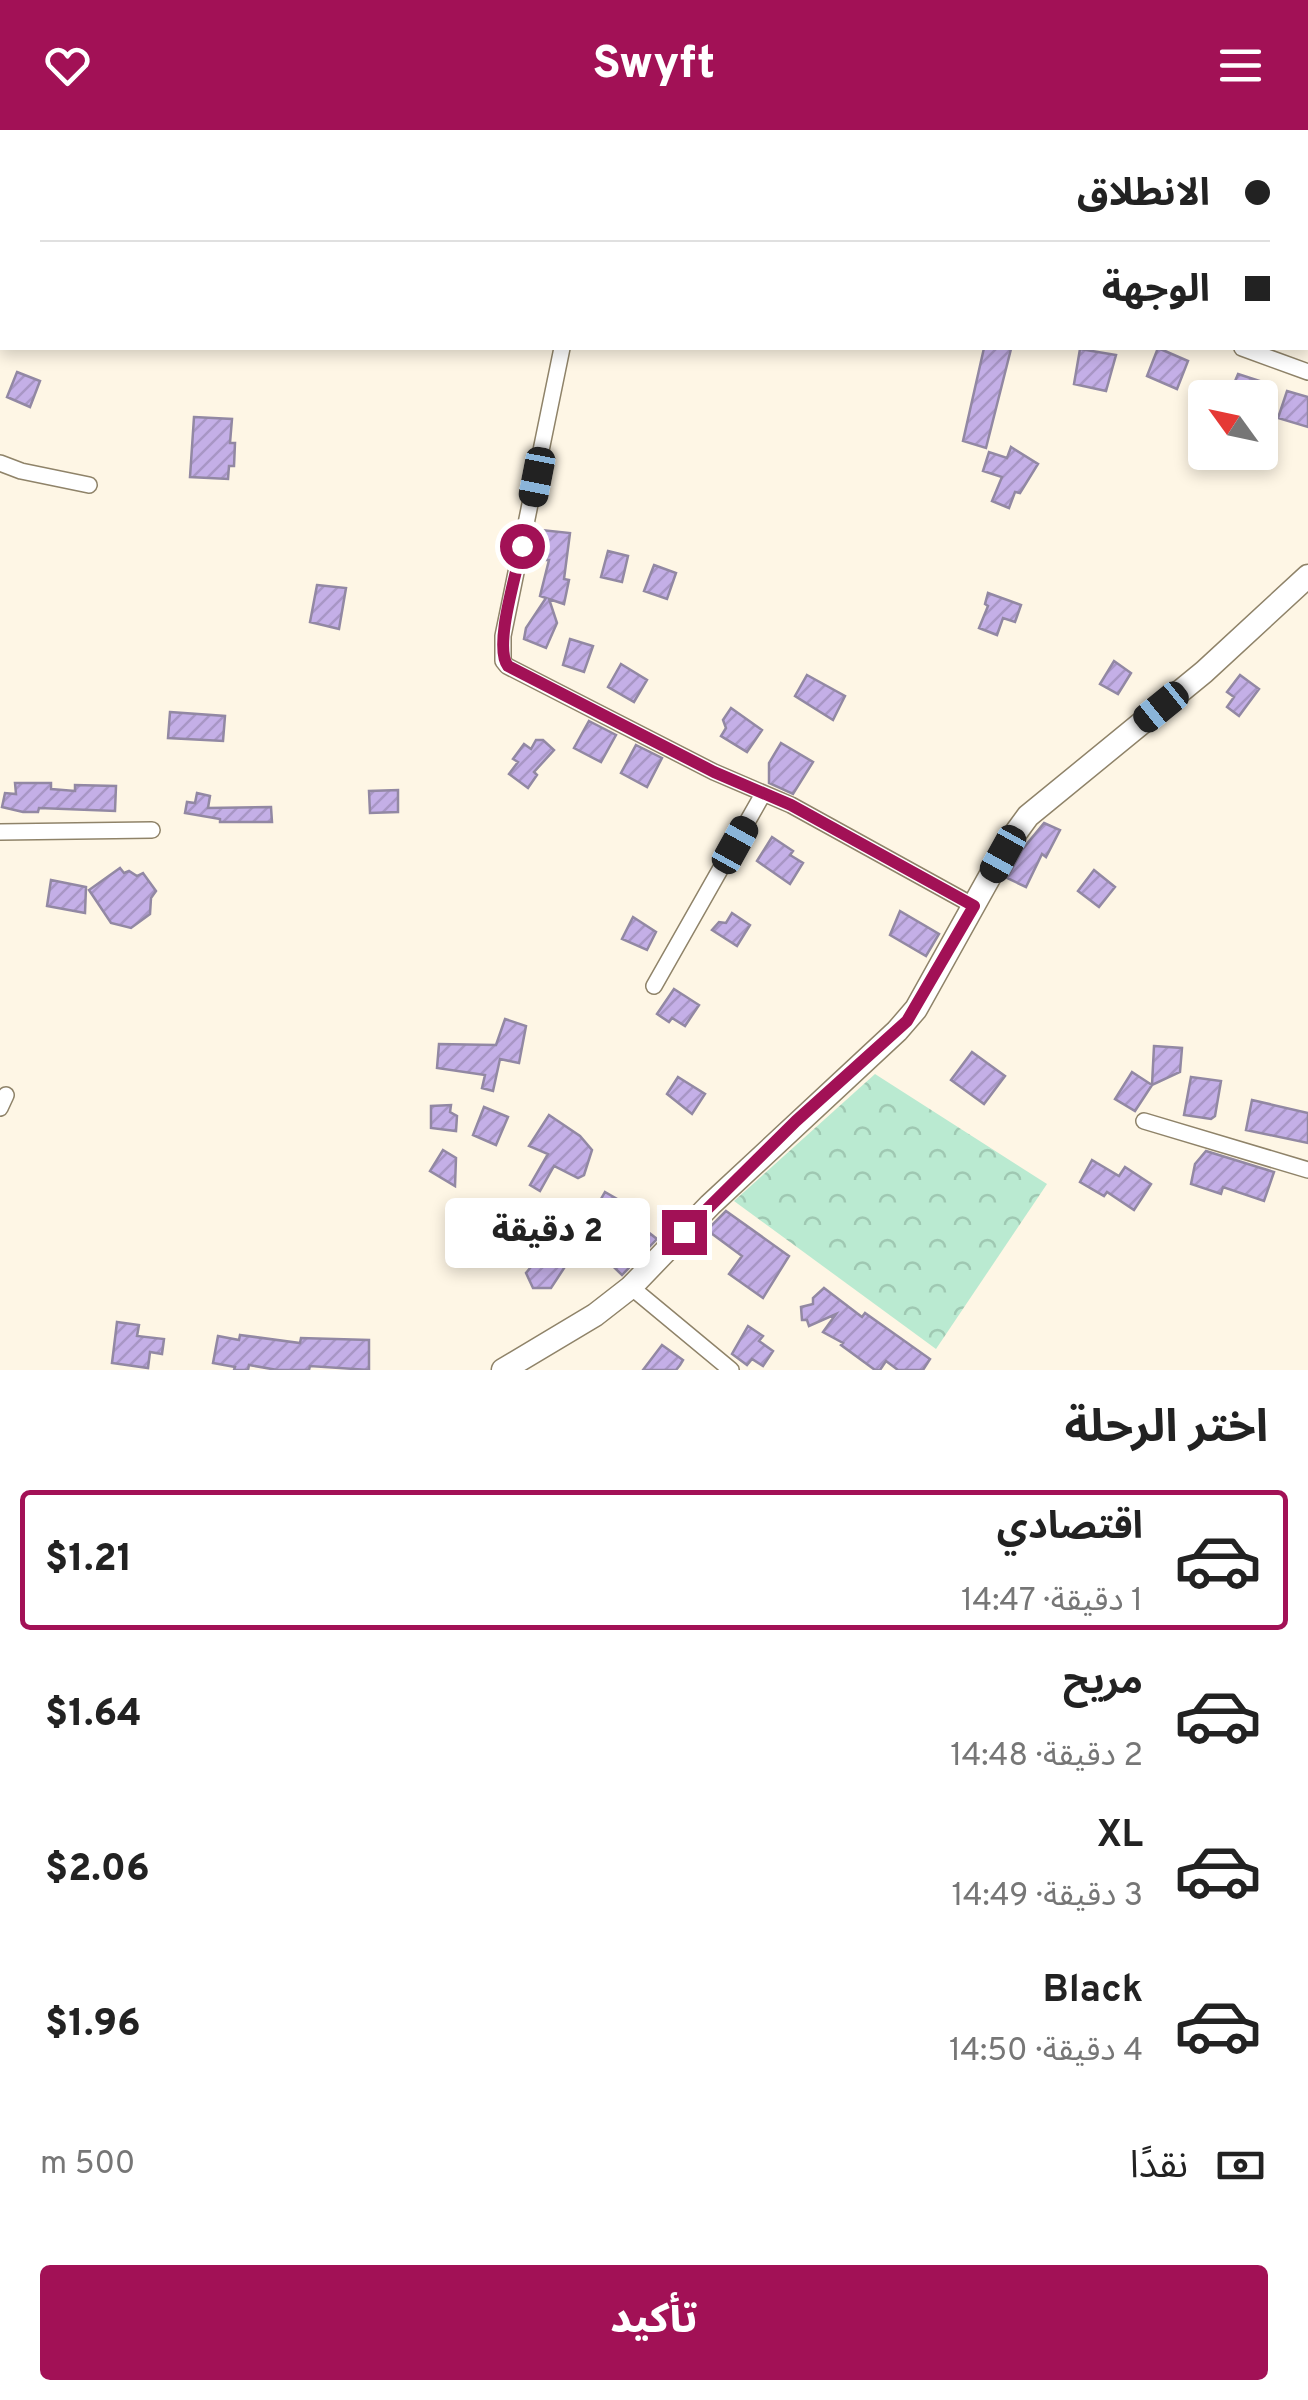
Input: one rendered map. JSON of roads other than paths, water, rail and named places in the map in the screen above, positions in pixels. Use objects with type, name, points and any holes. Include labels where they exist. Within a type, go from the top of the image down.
[{"type":"main road","points":[[503,1370],[595,1315],[632,1287],[760,1157],[907,1021],[1009,842],[1028,816],[1204,672],[1308,576]]},
{"type":"street","points":[[562,350],[503,636],[503,661],[568,697],[791,805],[974,906]]},
{"type":"street","points":[[1248,350],[1308,372]]},
{"type":"street","points":[[0,463],[21,472],[89,484]]},
{"type":"street","points":[[654,986],[763,794]]},
{"type":"street","points":[[0,832],[152,830]]},
{"type":"street","points":[[1144,1120],[1308,1170]]},
{"type":"street","points":[[632,1287],[731,1370]]}]
